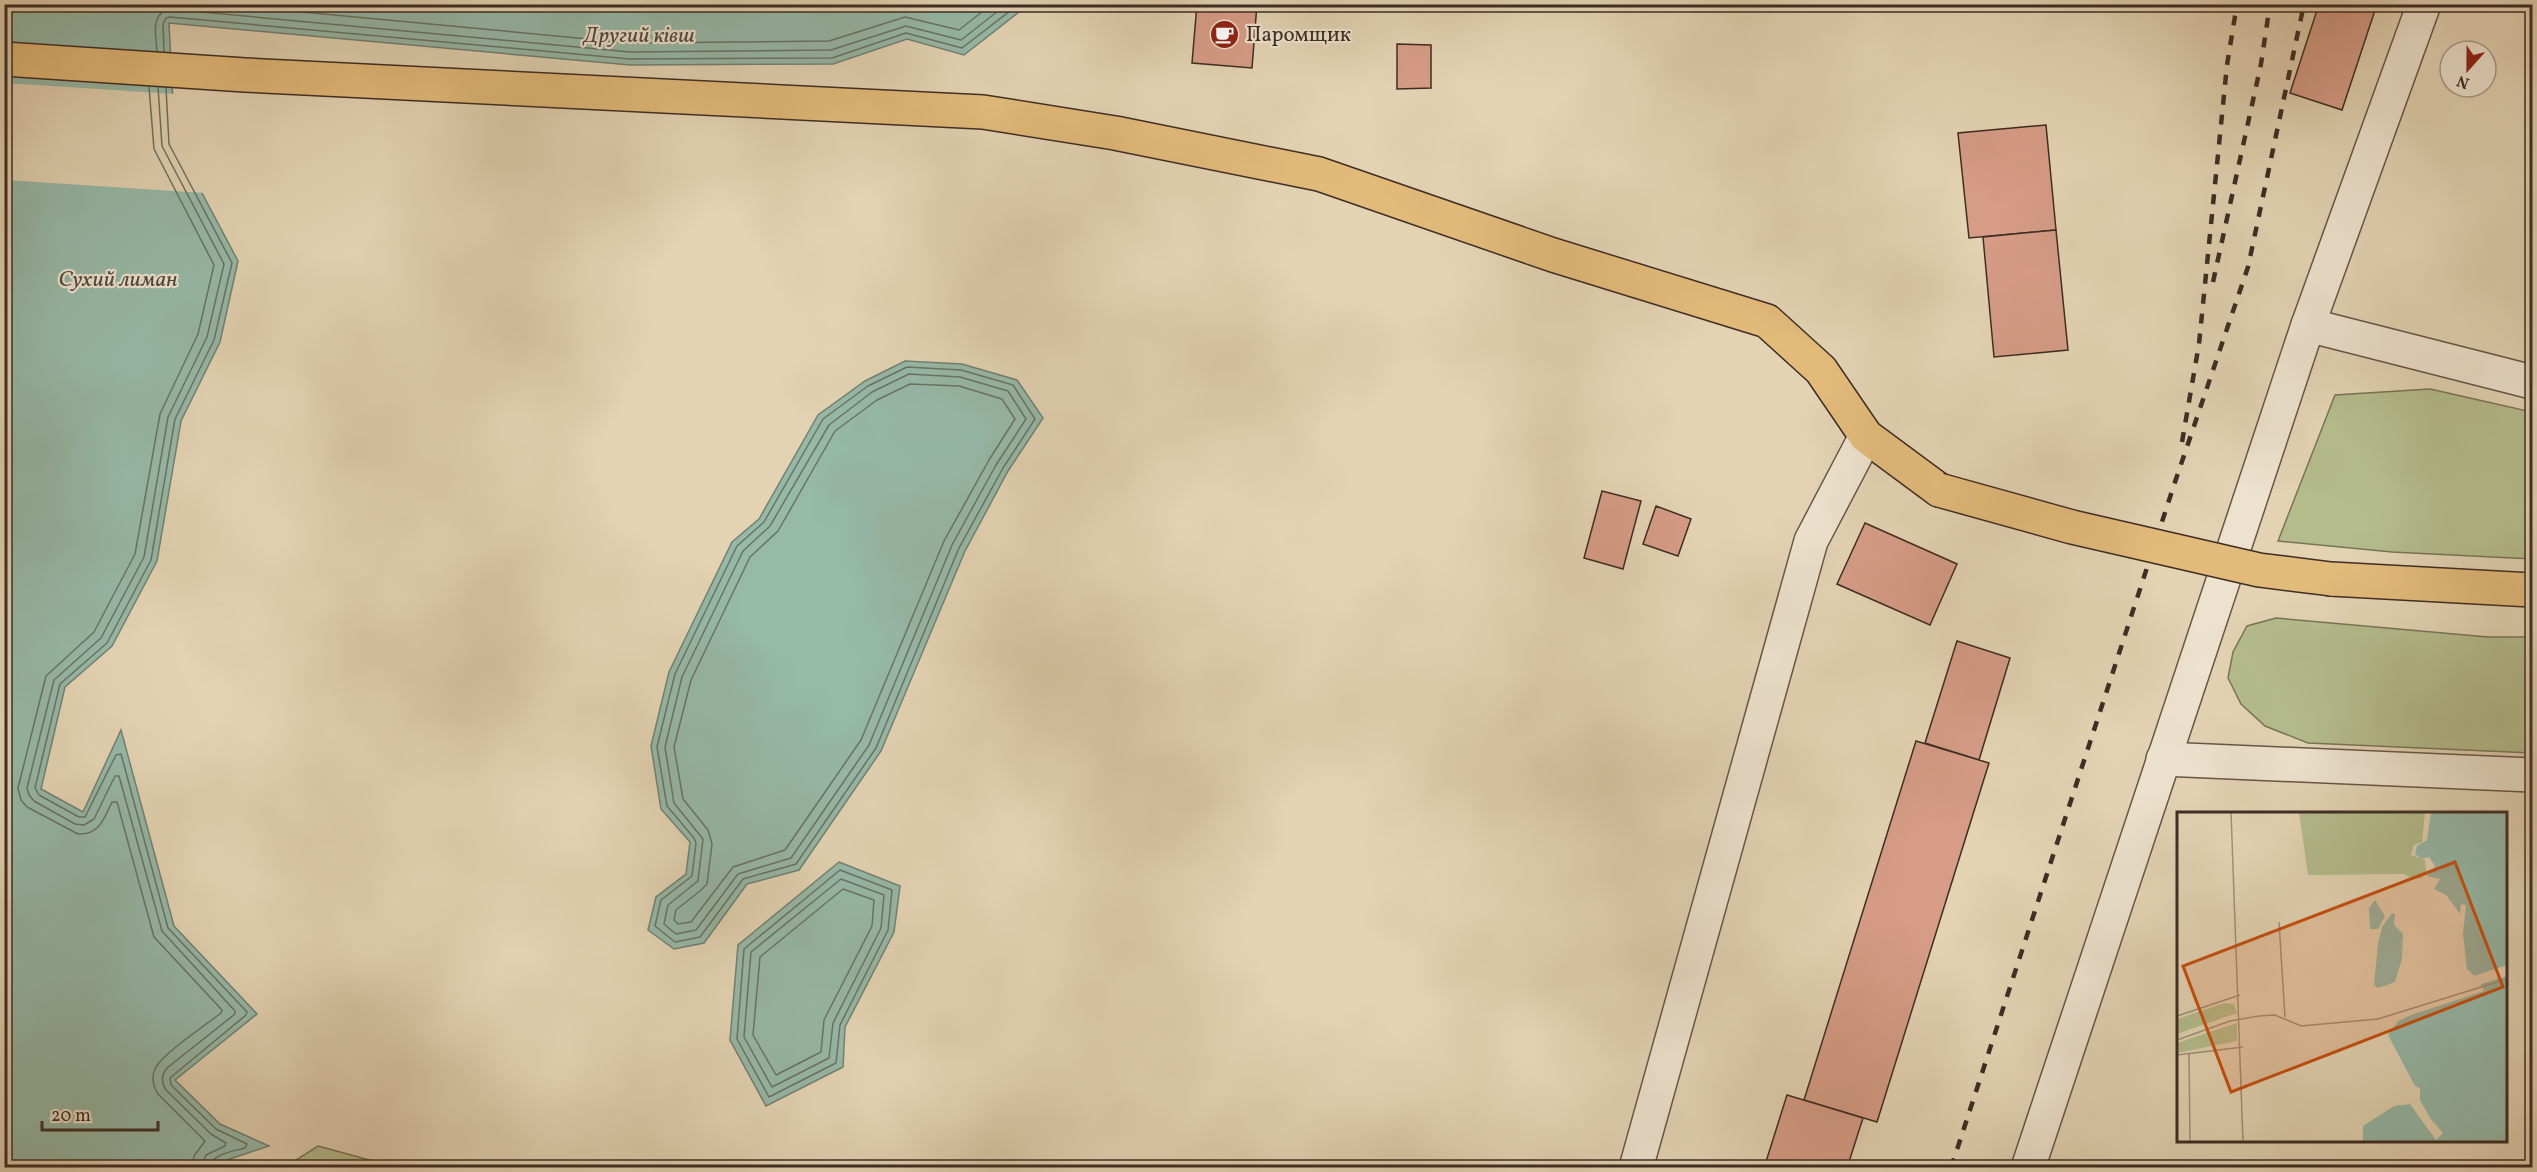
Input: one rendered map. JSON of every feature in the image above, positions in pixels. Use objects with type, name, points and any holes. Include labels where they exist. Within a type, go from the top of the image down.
[{"type":"main road","points":[[4,59],[245,75],[983,112],[1115,133],[1318,174],[1553,255],[1767,321],[1821,370],[1866,436],[1939,490],[2072,527],[2259,570],[2331,579],[2532,590]]},
{"type":"lane","points":[[2028,1167],[2308,325],[2424,4]]},
{"type":"lane","points":[[2308,325],[2532,382]]},
{"type":"lane","points":[[1636,1167],[1811,541],[1866,436]]},
{"type":"lane","points":[[2163,759],[2532,775]]},
{"type":"shaded area","points":[[2430,389],[2532,412],[2532,559],[2392,552],[2278,541],[2335,395]]},
{"type":"shaded area","points":[[2276,618],[2488,637],[2532,637],[2532,753],[2308,743],[2265,726],[2241,704],[2228,678],[2233,652],[2247,626]]},
{"type":"shaded area","points":[[318,1146],[395,1167],[285,1167]]},
{"type":"water","name":"Сухий лиман","points":[[5,5],[1028,5],[964,55],[907,39],[833,64],[630,65],[169,23],[175,142],[238,261],[220,342],[181,421],[157,561],[112,646],[65,687],[41,789],[83,812],[121,730],[174,926],[257,1014],[175,1080],[220,1124],[269,1146],[211,1167],[5,1168]]},
{"type":"water","points":[[905,361],[962,364],[1017,380],[1043,418],[1008,471],[965,551],[881,751],[799,870],[747,884],[704,943],[674,949],[648,930],[656,897],[686,874],[690,842],[661,809],[651,746],[669,672],[732,542],[759,519],[818,415],[865,381]]},
{"type":"water","points":[[839,862],[900,886],[894,932],[845,1027],[843,1067],[766,1106],[730,1040],[738,945]]},
{"type":"pier","points":[[5,83],[175,94],[178,141],[205,193],[5,180]]},
{"type":"building","name":"Паромщик","points":[[1197,4],[1257,4],[1252,68],[1192,63]]},
{"type":"building","points":[[2319,4],[2377,4],[2342,110],[2290,93]]},
{"type":"building","points":[[1397,44],[1431,45],[1431,88],[1397,89]]},
{"type":"building","points":[[2046,125],[2056,230],[1969,238],[1958,133]]},
{"type":"building","points":[[2056,230],[2068,350],[1994,357],[1983,237]]},
{"type":"building","points":[[1602,491],[1641,501],[1623,569],[1584,558]]},
{"type":"building","points":[[1656,506],[1691,519],[1678,556],[1643,544]]},
{"type":"building","points":[[1865,523],[1957,564],[1930,625],[1837,584]]},
{"type":"building","points":[[1957,641],[2010,658],[1979,760],[1925,743]]},
{"type":"building","points":[[1916,741],[1989,763],[1877,1122],[1804,1100]]},
{"type":"building","points":[[1787,1095],[1863,1118],[1847,1168],[1764,1168]]},
{"type":"railway","points":[[2182,442],[2199,344],[2227,65],[2237,4]]},
{"type":"railway","points":[[2213,282],[2261,64],[2270,4]]},
{"type":"railway","points":[[1951,1168],[2174,485],[2248,267],[2304,4]]},
{"type":"place","name":"Паромщик","points":[[1225,34]]},
{"type":"water label","name":"Другий ківш","points":[[639,34]]}]
